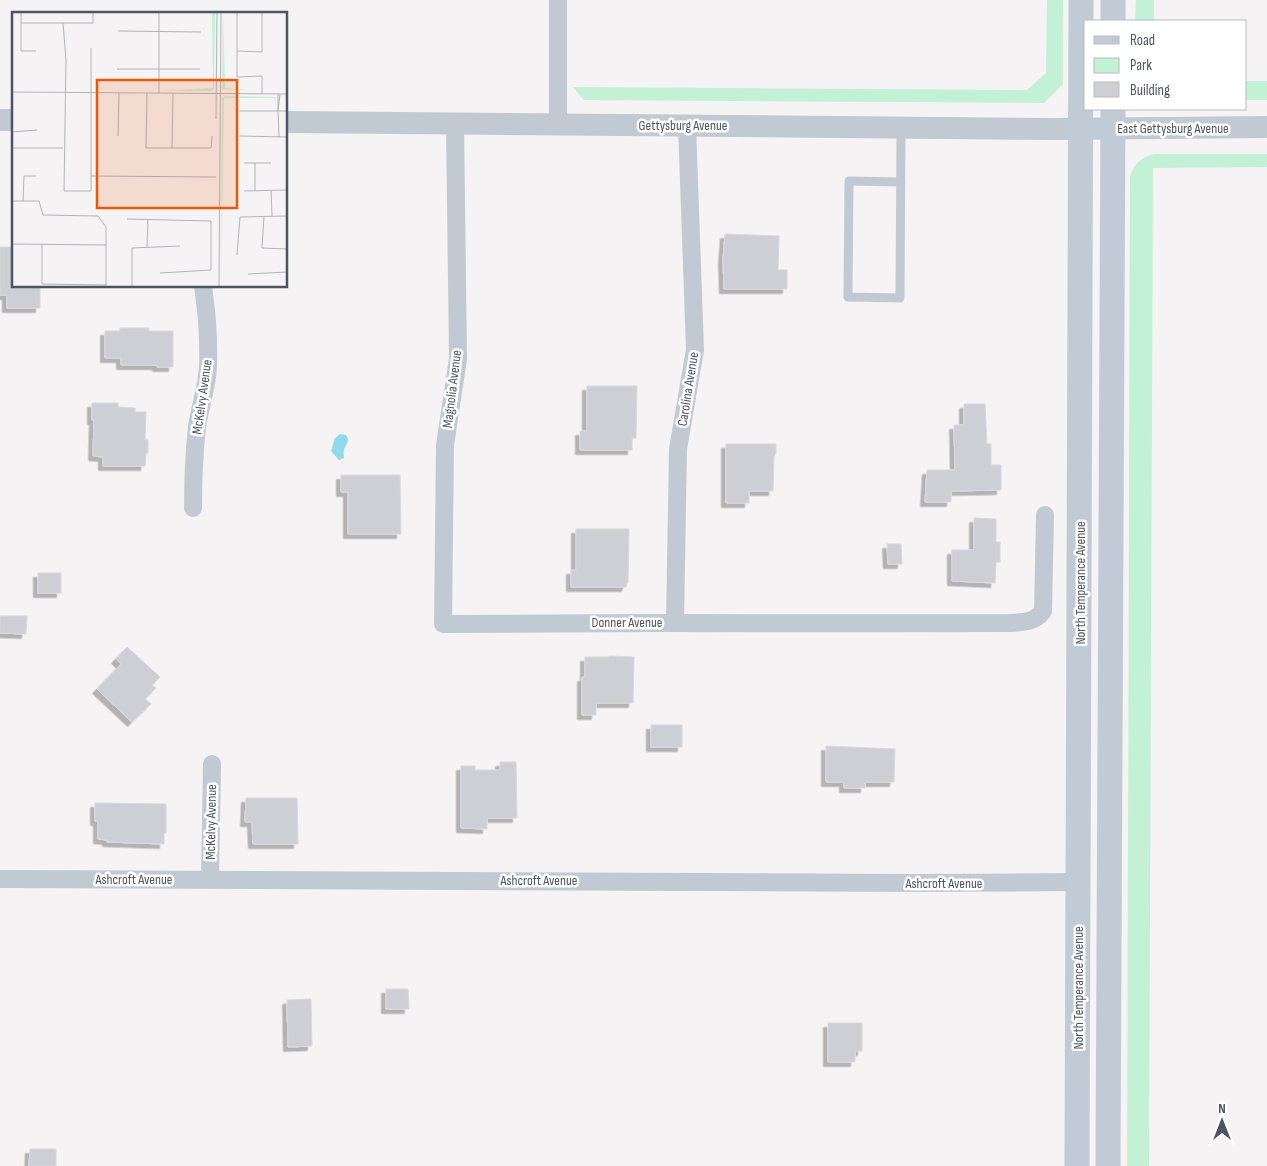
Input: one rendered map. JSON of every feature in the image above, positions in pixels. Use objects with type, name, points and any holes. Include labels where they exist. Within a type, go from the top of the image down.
[{"type":"main road","name":"North Temperance Avenue","points":[[1077,1166],[1080,0]]},
{"type":"main road","points":[[1113,0],[1113,20]]},
{"type":"main road","points":[[1108,1166],[1113,118]]},
{"type":"street","points":[[558,0],[558,124]]},
{"type":"street","name":"East Gettysburg Avenue","points":[[1080,128],[1113,118],[1267,127]]},
{"type":"street","name":"Gettysburg Avenue","points":[[288,122],[1080,128]]},
{"type":"street","name":"Magnolia Avenue","points":[[442,624],[444,445],[458,359],[456,123]]},
{"type":"street","name":"Carolina Avenue","points":[[676,622],[678,449],[695,350],[688,125]]},
{"type":"street","name":"McKelvy Avenue","points":[[193,508],[197,425],[208,368],[207,315],[203,288]]},
{"type":"street","name":"Donner Avenue","points":[[442,624],[676,622],[812,624],[1010,623],[1030,621],[1038,618],[1043,611],[1045,515]]},
{"type":"street","name":"McKelvy Avenue","points":[[210,879],[212,764]]},
{"type":"street","name":"Ashcroft Avenue","points":[[0,879],[1079,882]]},
{"type":"lane","points":[[901,127],[901,182],[900,298],[848,297],[849,182],[901,182]]},
{"type":"green space","points":[[1047,0],[1063,0],[1063,84],[1044,103],[584,100],[573,87],[1027,90],[1046,73]]},
{"type":"green space","points":[[1136,0],[1154,0],[1154,20],[1135,20]]},
{"type":"green space","points":[[1247,81],[1267,81],[1267,100],[1247,100]]},
{"type":"green space","points":[[1154,154],[1267,154],[1267,167],[1153,168],[1149,1166],[1127,1166],[1130,177],[1139,162],[1145,157]]},
{"type":"water","points":[[340,434],[346,435],[348,439],[344,458],[339,460],[331,451],[335,438]]},
{"type":"building","points":[[725,234],[779,236],[778,270],[787,270],[787,289],[724,289],[723,260]]},
{"type":"building","points":[[0,247],[12,247],[12,288],[40,288],[40,308],[7,308],[7,295],[0,295]]},
{"type":"building","points":[[120,328],[149,328],[149,331],[173,331],[173,367],[121,365],[121,358],[105,358],[105,331],[120,331]]},
{"type":"building","points":[[587,386],[637,386],[636,438],[632,438],[632,450],[580,450],[580,431],[587,431]]},
{"type":"building","points":[[92,403],[118,403],[118,407],[135,408],[135,412],[146,412],[145,440],[148,440],[148,453],[146,453],[145,466],[103,466],[103,457],[93,456],[94,420],[92,420]]},
{"type":"building","points":[[964,404],[985,404],[987,444],[991,444],[991,465],[1001,465],[1001,490],[951,491],[951,502],[925,502],[927,470],[955,470],[954,425],[964,425]]},
{"type":"building","points":[[726,444],[776,444],[773,491],[749,491],[749,503],[726,503]]},
{"type":"building","points":[[341,475],[400,475],[401,534],[348,534],[348,492],[341,492]]},
{"type":"building","points":[[974,518],[996,519],[996,542],[1000,542],[1000,562],[996,562],[995,583],[952,581],[952,550],[974,550]]},
{"type":"building","points":[[576,529],[629,529],[628,583],[626,587],[571,587],[571,570],[576,570]]},
{"type":"building","points":[[887,544],[901,544],[902,564],[888,564]]},
{"type":"building","points":[[38,573],[61,573],[61,593],[38,593]]},
{"type":"building","points":[[0,616],[27,616],[26,634],[0,633]]},
{"type":"building","points":[[127,647],[160,677],[152,685],[156,688],[145,699],[151,704],[132,722],[97,689],[121,664],[116,659]]},
{"type":"building","points":[[585,657],[634,657],[633,703],[596,703],[596,715],[582,715],[582,677],[585,677]]},
{"type":"building","points":[[651,725],[682,725],[682,747],[651,747]]},
{"type":"building","points":[[826,746],[895,749],[894,782],[865,782],[865,788],[844,788],[844,782],[826,782]]},
{"type":"building","points":[[500,762],[516,762],[517,818],[487,818],[487,829],[461,828],[461,766],[475,766],[475,770],[500,770]]},
{"type":"building","points":[[246,798],[297,798],[298,844],[253,844],[252,822],[245,822]]},
{"type":"building","points":[[95,803],[166,804],[164,844],[107,842],[107,840],[98,839]]},
{"type":"building","points":[[386,989],[408,989],[409,1009],[386,1009]]},
{"type":"building","points":[[311,999],[312,1046],[288,1047],[287,1000]]},
{"type":"building","points":[[828,1023],[862,1023],[862,1051],[855,1051],[855,1062],[828,1062]]},
{"type":"building","points":[[30,1149],[56,1149],[56,1166],[29,1166]]}]
